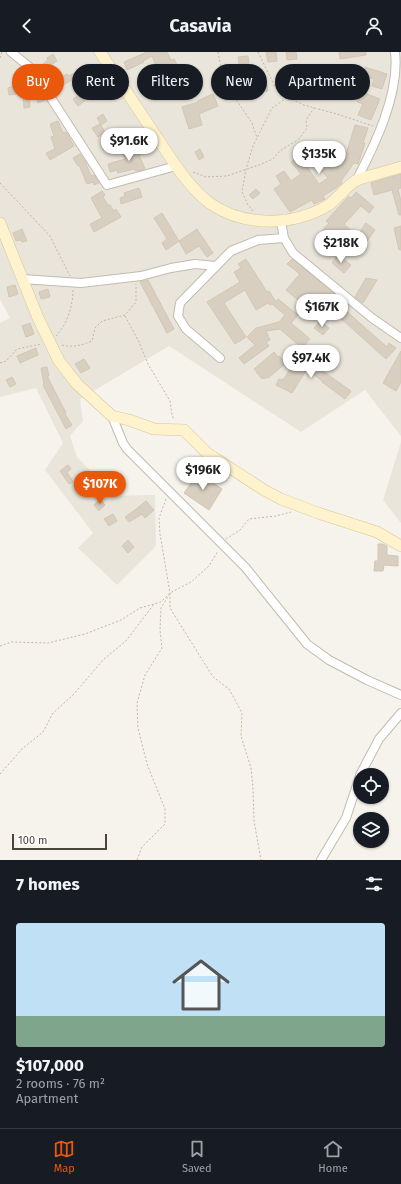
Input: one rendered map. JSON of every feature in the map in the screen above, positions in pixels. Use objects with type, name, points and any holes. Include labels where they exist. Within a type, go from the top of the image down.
[{"type":"street","points":[[11,52],[33,70],[107,185],[176,166]]},
{"type":"street","points":[[100,52],[188,183],[211,204],[224,212],[241,218],[262,221],[281,221],[315,212],[328,206],[356,181],[371,152],[389,104],[399,67],[395,52]]},
{"type":"street","points":[[356,181],[401,167]]},
{"type":"street","points":[[281,221],[284,238],[293,253],[372,318],[401,338]]},
{"type":"street","points":[[0,223],[38,318],[59,361],[77,384],[112,416],[123,443],[127,448],[245,568],[308,644],[328,660],[401,695]]},
{"type":"street","points":[[220,358],[186,329],[178,316],[180,303],[231,251],[258,240],[284,238]]},
{"type":"street","points":[[22,279],[81,283],[136,277],[171,268],[195,264],[216,266]]},
{"type":"street","points":[[112,416],[129,420],[154,429],[184,430],[207,453],[264,490],[318,513],[377,532],[398,542]]},
{"type":"street","points":[[364,768],[379,739],[401,713]]},
{"type":"street","points":[[321,860],[346,818],[353,796]]},
{"type":"path","points":[[0,58],[2,52]]},
{"type":"path","points":[[218,52],[222,74],[252,123],[258,138]]},
{"type":"path","points":[[258,52],[275,86]]},
{"type":"path","points":[[262,221],[248,205],[242,192],[246,169],[253,146],[272,108],[284,100]]},
{"type":"path","points":[[294,100],[304,105],[380,128]]},
{"type":"path","points":[[191,172],[206,177],[227,176],[273,159],[281,150],[299,139],[307,128],[306,120],[314,108]]},
{"type":"path","points":[[0,183],[50,236],[73,282],[73,300],[63,330],[50,342]]},
{"type":"path","points":[[0,363],[6,361],[17,349],[50,342],[68,347],[80,346],[92,341],[95,328],[102,321],[125,315],[136,302],[136,277]]},
{"type":"path","points":[[125,315],[139,342],[148,364],[170,401],[172,415],[180,429]]},
{"type":"path","points":[[170,491],[159,518],[160,534],[170,593],[170,608],[214,677],[229,689],[242,713],[241,736],[251,768],[254,788],[254,821],[261,860]]},
{"type":"path","points":[[0,646],[11,642],[48,643],[84,634],[121,620],[140,608],[161,602],[170,593],[191,582],[209,566],[222,544],[228,537],[240,530],[249,519],[276,516],[291,512]]},
{"type":"path","points":[[137,860],[142,847],[166,824],[165,809],[147,764],[138,728],[137,703],[145,675],[162,648],[160,630],[161,608],[170,593]]},
{"type":"path","points":[[0,774],[22,749],[43,732],[53,713],[73,695],[104,659],[126,641],[154,604]]},
{"type":"shaded area","points":[[0,52],[401,52],[401,436],[365,390],[301,432],[169,346],[80,399],[83,421],[70,436],[77,457],[114,496],[155,495],[156,546],[117,585],[78,548],[93,533],[45,470],[63,443],[36,388],[0,397],[0,323],[10,318],[0,299]]},
{"type":"shaded area","points":[[401,442],[401,523],[383,500]]},
{"type":"building","points":[[147,52],[167,52],[171,60],[174,59],[176,64],[155,64],[152,56],[143,61],[144,62],[129,69],[129,64],[125,64],[124,62]]},
{"type":"building","points":[[266,52],[276,52],[277,61],[268,62]]},
{"type":"building","points":[[286,52],[296,52],[297,59],[287,60]]},
{"type":"building","points":[[339,52],[366,52],[366,55],[340,59]]},
{"type":"building","points":[[53,54],[57,61],[52,64],[43,64],[48,60],[47,58]]},
{"type":"building","points":[[248,56],[249,63],[239,64],[238,57]]},
{"type":"building","points":[[370,69],[387,74],[382,89],[372,86],[374,79],[370,78]]},
{"type":"building","points":[[67,74],[68,76],[72,74],[72,80],[64,84],[64,76]]},
{"type":"building","points":[[12,87],[12,95],[9,95],[8,88]]},
{"type":"building","points":[[211,95],[211,100],[216,100],[218,106],[199,114],[202,125],[189,129],[182,107],[203,100],[203,98]]},
{"type":"building","points":[[370,95],[380,99],[371,120],[358,115],[363,104],[357,102],[358,100],[370,100]]},
{"type":"building","points":[[23,100],[29,100],[30,107],[24,108]]},
{"type":"building","points":[[37,100],[45,100],[38,103]]},
{"type":"building","points":[[74,100],[84,100],[85,101],[78,106]]},
{"type":"building","points":[[103,114],[107,121],[101,125],[97,118]]},
{"type":"building","points":[[58,121],[63,133],[66,132],[74,146],[50,160],[46,153],[55,149],[51,137],[54,136],[50,124]]},
{"type":"building","points":[[100,124],[105,132],[98,137],[92,128]]},
{"type":"building","points":[[355,125],[368,128],[358,164],[354,163],[341,181],[342,183],[323,196],[325,199],[314,204],[312,200],[290,212],[274,189],[281,184],[276,176],[284,171],[291,181],[301,174],[291,162],[299,155],[319,184],[328,178],[313,161],[323,153],[336,168],[341,160],[344,161]]},
{"type":"building","points":[[141,147],[143,153],[139,155],[145,169],[136,171],[134,169],[118,173],[117,170],[110,172],[108,164],[125,159],[123,153]]},
{"type":"building","points":[[200,149],[204,157],[199,160],[195,152]]},
{"type":"building","points":[[80,154],[85,161],[91,176],[94,175],[99,183],[94,185],[93,182],[87,184],[79,165],[78,166],[73,158]]},
{"type":"building","points":[[401,174],[401,188],[398,189],[401,201],[401,215],[399,215],[392,190],[374,195],[371,183]]},
{"type":"building","points":[[139,188],[142,197],[121,204],[120,198],[125,196],[124,193]]},
{"type":"building","points":[[256,189],[260,193],[253,199],[249,195]]},
{"type":"building","points":[[102,191],[105,195],[103,197],[108,205],[110,205],[114,211],[116,209],[121,217],[94,232],[90,224],[102,218],[91,198]]},
{"type":"building","points":[[356,192],[374,207],[369,213],[361,206],[344,224],[357,236],[366,223],[375,230],[360,251],[345,241],[340,246],[322,231],[329,223],[326,221],[349,196],[351,198]]},
{"type":"building","points":[[162,213],[179,241],[166,250],[162,243],[167,239],[154,218]]},
{"type":"building","points":[[401,226],[401,250],[399,250],[394,228]]},
{"type":"building","points":[[22,229],[27,241],[16,241],[13,233]]},
{"type":"building","points":[[197,229],[213,253],[207,257],[199,246],[186,254],[179,241]]},
{"type":"building","points":[[338,255],[351,265],[344,273],[332,263]]},
{"type":"building","points":[[246,259],[267,292],[269,291],[276,302],[278,299],[298,315],[291,323],[310,339],[302,348],[280,329],[266,331],[270,340],[266,342],[269,346],[244,364],[239,358],[255,345],[247,337],[256,328],[279,322],[285,315],[272,304],[270,305],[268,303],[256,310],[245,290],[224,303],[246,337],[235,344],[207,302],[240,282],[234,272],[241,268],[238,264]]},
{"type":"building","points":[[292,259],[341,299],[337,303],[387,347],[389,343],[396,348],[386,359],[337,315],[340,312],[330,304],[323,312],[309,300],[304,305],[286,290],[300,274],[287,264]]},
{"type":"building","points":[[366,278],[377,280],[363,303],[355,297]]},
{"type":"building","points":[[148,280],[174,329],[167,333],[140,282]]},
{"type":"building","points":[[15,285],[18,294],[9,297],[7,287]]},
{"type":"building","points":[[48,289],[50,297],[41,299],[39,292]]},
{"type":"building","points":[[320,321],[329,328],[323,335],[314,328]]},
{"type":"building","points":[[30,323],[34,334],[26,337],[22,326]]},
{"type":"building","points":[[36,348],[38,355],[20,363],[17,356]]},
{"type":"building","points":[[401,351],[401,382],[396,391],[383,383]]},
{"type":"building","points":[[274,352],[286,363],[268,378],[267,377],[264,379],[263,377],[262,379],[254,369]]},
{"type":"building","points":[[308,358],[320,369],[351,391],[345,399],[307,369],[292,393],[276,385],[279,379],[283,380],[295,362],[302,366]]},
{"type":"building","points":[[84,359],[90,368],[81,373],[75,364]]},
{"type":"building","points":[[47,367],[49,376],[47,376],[66,413],[65,414],[72,425],[66,429],[43,385],[41,368]]},
{"type":"building","points":[[12,377],[16,384],[10,387],[6,380]]},
{"type":"building","points":[[68,465],[71,469],[67,472],[73,482],[69,484],[60,471]]},
{"type":"building","points":[[196,472],[222,489],[209,510],[184,493],[192,482],[191,481]]},
{"type":"building","points":[[100,499],[105,505],[99,511],[94,505]]},
{"type":"building","points":[[146,501],[154,510],[145,518],[142,514],[129,522],[125,517]]},
{"type":"building","points":[[113,514],[117,521],[109,526],[104,519]]},
{"type":"building","points":[[128,540],[134,547],[128,553],[122,546]]},
{"type":"building","points":[[378,544],[387,546],[387,555],[398,556],[398,566],[384,565],[383,571],[374,571],[375,561],[378,561]]}]
